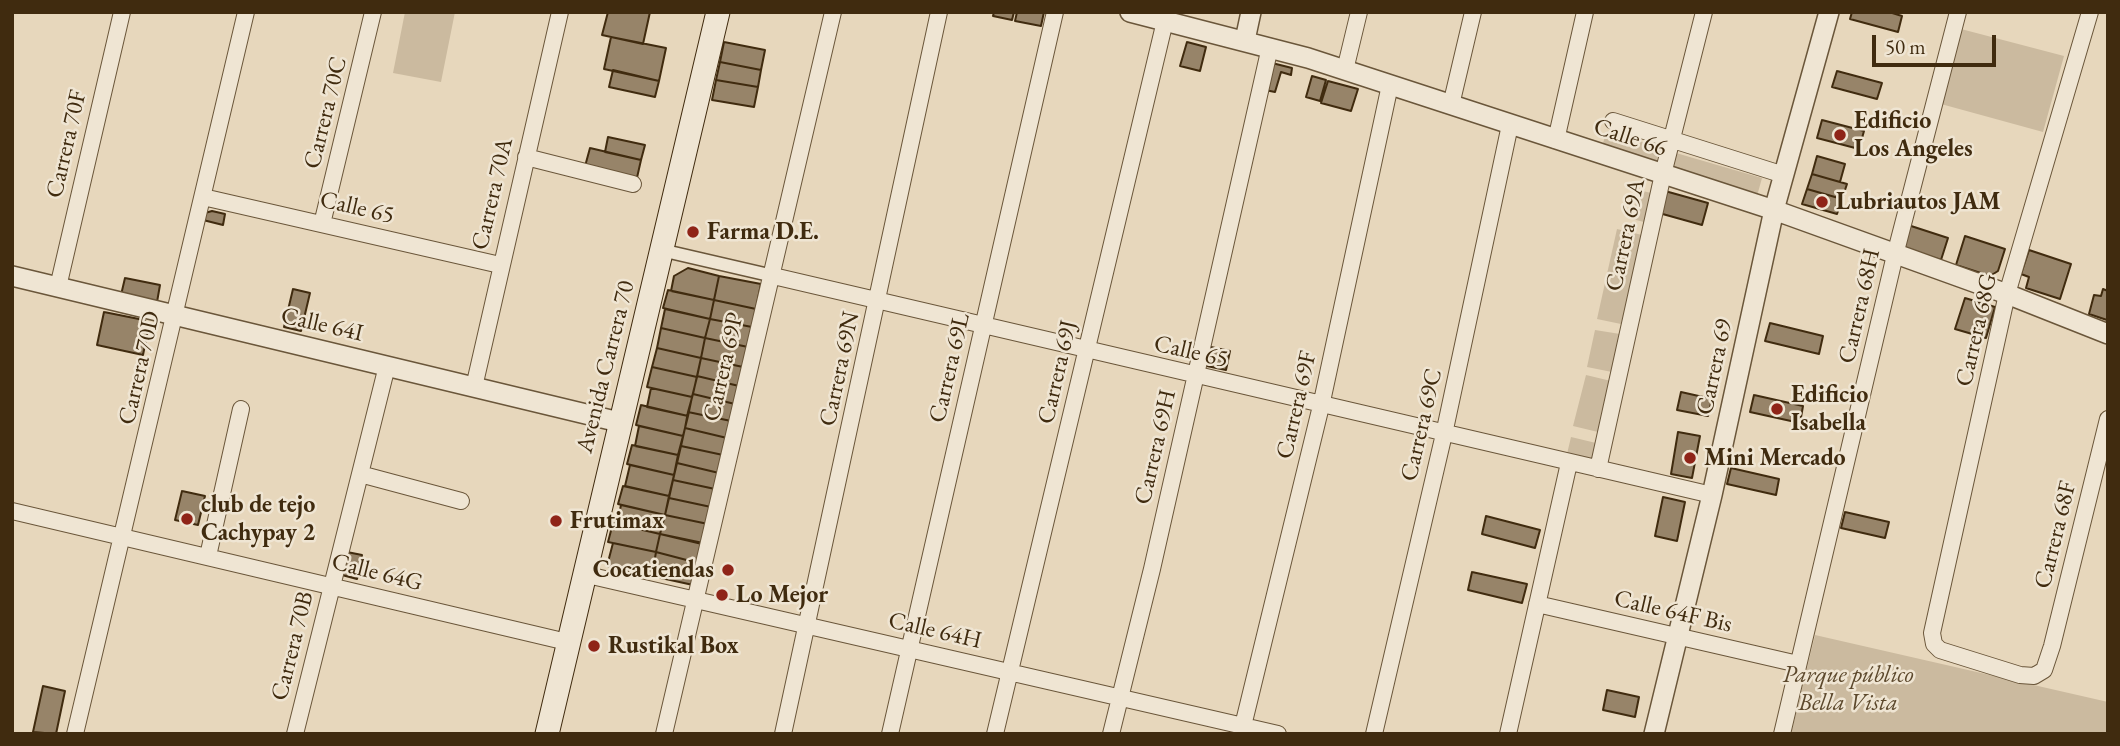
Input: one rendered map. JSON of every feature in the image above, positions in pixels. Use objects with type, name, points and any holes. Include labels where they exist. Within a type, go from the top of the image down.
[{"type":"main road","name":"Avenida Carrera 70","points":[[547,734],[718,12]]},
{"type":"street","name":"Carrera 70F","points":[[58,287],[122,12]]},
{"type":"street","name":"Carrera 70D","points":[[75,734],[124,537],[246,12]]},
{"type":"street","name":"Carrera 70C","points":[[322,223],[373,12]]},
{"type":"street","name":"Carrera 70A","points":[[474,387],[560,12]]},
{"type":"street","name":"Carrera 69P","points":[[664,734],[769,275],[833,12]]},
{"type":"street","name":"Carrera 69N","points":[[783,734],[809,625],[939,12]]},
{"type":"street","name":"Carrera 69L","points":[[890,734],[1055,12]]},
{"type":"street","name":"Calle 66","points":[[1130,12],[1245,40],[1345,70],[1774,210],[2007,294],[2108,334]]},
{"type":"street","points":[[1245,40],[1251,12]]},
{"type":"street","points":[[1345,70],[1359,12]]},
{"type":"street","points":[[1451,105],[1473,12]]},
{"type":"street","points":[[1556,139],[1585,12]]},
{"type":"street","name":"Carrera 69A","points":[[1598,470],[1663,174],[1704,12]]},
{"type":"street","name":"Carrera 69","points":[[1654,734],[1712,495],[1774,210],[1829,12]]},
{"type":"street","name":"Carrera 68H","points":[[1782,734],[1895,255],[1958,12]]},
{"type":"street","name":"Carrera 68G","points":[[2048,661],[2043,670],[2034,676],[1949,655],[1934,644],[1932,633],[2007,294],[2090,12]]},
{"type":"street","name":"Carrera 69J","points":[[995,734],[1165,21]]},
{"type":"street","name":"Carrera 69H","points":[[1111,734],[1270,47]]},
{"type":"street","name":"Carrera 69F","points":[[1242,730],[1321,406],[1390,85]]},
{"type":"street","name":"Calle 66","points":[[1613,121],[1784,175]]},
{"type":"street","name":"Carrera 69C","points":[[1374,734],[1444,434],[1510,125]]},
{"type":"street","points":[[526,157],[633,184]]},
{"type":"street","name":"Calle 65","points":[[203,197],[500,265]]},
{"type":"street","name":"Calle 65","points":[[661,250],[1712,495]]},
{"type":"street","name":"Calle 64I","points":[[12,276],[620,422]]},
{"type":"street","name":"Carrera 70B","points":[[295,734],[387,366]]},
{"type":"street","points":[[208,556],[241,409]]},
{"type":"street","name":"Carrera 68F","points":[[2048,661],[2108,419]]},
{"type":"street","points":[[1507,734],[1569,463]]},
{"type":"street","points":[[360,474],[461,501]]},
{"type":"street","name":"Calle 64G","points":[[12,511],[332,584],[567,642]]},
{"type":"street","name":"Calle 64H","points":[[583,574],[1120,697],[1242,730],[1278,734]]},
{"type":"street","name":"Calle 64F Bis","points":[[1537,604],[1798,664]]},
{"type":"green space","points":[[405,12],[455,12],[441,82],[393,73]]},
{"type":"green space","points":[[1961,29],[2064,56],[2043,132],[1941,104]]},
{"type":"green space","points":[[1607,131],[1661,148],[1655,165],[1601,149]]},
{"type":"green space","points":[[1676,153],[1762,178],[1757,196],[1671,171]]},
{"type":"green space","points":[[1639,190],[1651,193],[1644,222],[1632,219]]},
{"type":"green space","points":[[1617,229],[1642,235],[1621,324],[1597,319]]},
{"type":"green space","points":[[1595,330],[1620,334],[1612,372],[1587,367]]},
{"type":"green space","points":[[1586,375],[1611,381],[1598,432],[1573,426]]},
{"type":"green space","points":[[1571,437],[1596,443],[1592,460],[1567,454]]},
{"type":"green space","name":"Parque público Bella Vista","points":[[1815,635],[2108,702],[2108,734],[1791,734]]},
{"type":"building","points":[[608,12],[650,12],[643,44],[602,35]]},
{"type":"building","points":[[994,12],[1014,12],[1012,20],[993,16]]},
{"type":"building","points":[[1017,12],[1044,12],[1041,26],[1015,21]]},
{"type":"building","points":[[1852,12],[1889,12],[1902,16],[1898,32],[1850,19]]},
{"type":"building","points":[[611,37],[666,48],[659,81],[604,69]]},
{"type":"building","points":[[724,42],[765,50],[761,70],[720,62]]},
{"type":"building","points":[[1187,42],[1206,47],[1200,71],[1180,66]]},
{"type":"building","points":[[720,62],[761,70],[758,87],[716,80]]},
{"type":"building","points":[[1272,63],[1292,68],[1291,75],[1281,72],[1275,92],[1265,90]]},
{"type":"building","points":[[613,70],[659,81],[655,97],[609,87]]},
{"type":"building","points":[[1837,71],[1882,83],[1877,99],[1832,87]]},
{"type":"building","points":[[1312,76],[1326,80],[1320,101],[1306,97]]},
{"type":"building","points":[[716,80],[758,87],[754,107],[712,100]]},
{"type":"building","points":[[1328,81],[1358,89],[1351,111],[1321,103]]},
{"type":"building","name":"Edificio Los Angeles","points":[[1822,120],[1864,131],[1859,149],[1817,138]]},
{"type":"building","points":[[608,137],[645,145],[641,160],[605,152]]},
{"type":"building","points":[[590,148],[641,160],[636,182],[584,170]]},
{"type":"building","points":[[1817,156],[1845,164],[1840,182],[1812,174]]},
{"type":"building","points":[[1812,174],[1847,184],[1842,199],[1807,189]]},
{"type":"building","name":"Lubriautos JAM","points":[[1807,189],[1842,199],[1837,214],[1802,204]]},
{"type":"building","points":[[1665,191],[1708,203],[1702,225],[1659,213]]},
{"type":"building","points":[[212,211],[225,214],[223,225],[203,220],[205,213]]},
{"type":"building","points":[[1908,225],[1948,238],[1941,260],[1900,247]]},
{"type":"building","points":[[1965,236],[2005,249],[1998,271],[1990,276],[1956,265]]},
{"type":"building","points":[[2029,250],[2071,264],[2060,299],[2026,288],[2029,277],[2021,274]]},
{"type":"building","points":[[688,268],[719,276],[714,300],[671,291],[674,276]]},
{"type":"building","points":[[719,276],[761,284],[756,309],[714,300]]},
{"type":"building","points":[[125,278],[160,285],[157,302],[121,295]]},
{"type":"building","points":[[293,289],[310,293],[301,331],[284,327]]},
{"type":"building","points":[[2103,289],[2108,291],[2107,320],[2089,314],[2094,295],[2101,296]]},
{"type":"building","points":[[668,290],[714,300],[710,319],[663,308]]},
{"type":"building","points":[[1965,298],[1995,307],[1986,338],[1955,329]]},
{"type":"building","points":[[714,300],[756,309],[752,327],[710,319]]},
{"type":"building","points":[[665,309],[710,319],[705,338],[661,328]]},
{"type":"building","points":[[104,312],[144,320],[149,325],[143,355],[97,345]]},
{"type":"building","points":[[710,319],[752,327],[748,347],[705,338]]},
{"type":"building","points":[[1770,323],[1823,336],[1819,354],[1765,341]]},
{"type":"building","points":[[661,328],[705,338],[701,358],[657,348]]},
{"type":"building","points":[[705,338],[748,347],[743,367],[701,358]]},
{"type":"building","points":[[1206,346],[1230,351],[1226,370],[1202,365]]},
{"type":"building","points":[[657,348],[701,358],[697,377],[652,367]]},
{"type":"building","points":[[701,358],[743,367],[739,386],[697,376]]},
{"type":"building","points":[[652,367],[697,377],[692,397],[647,387]]},
{"type":"building","points":[[697,376],[739,386],[735,404],[693,394]]},
{"type":"building","points":[[651,388],[692,397],[688,416],[647,407]]},
{"type":"building","points":[[1681,392],[1712,399],[1708,416],[1677,410]]},
{"type":"building","points":[[693,394],[735,404],[731,421],[688,412]]},
{"type":"building","name":"Edificio Isabella","points":[[1754,395],[1803,406],[1800,423],[1750,412]]},
{"type":"building","points":[[641,405],[688,416],[683,436],[636,425]]},
{"type":"building","points":[[688,412],[731,421],[727,438],[685,428]]},
{"type":"building","points":[[639,426],[683,436],[678,455],[635,446]]},
{"type":"building","points":[[685,428],[727,438],[723,455],[681,446]]},
{"type":"building","points":[[1678,432],[1700,436],[1692,478],[1671,474]]},
{"type":"building","points":[[632,445],[678,455],[674,475],[627,464]]},
{"type":"building","points":[[681,446],[723,455],[719,473],[677,463]]},
{"type":"building","points":[[677,463],[719,473],[715,489],[673,480]]},
{"type":"building","points":[[630,465],[674,475],[669,496],[625,486]]},
{"type":"building","points":[[1731,468],[1779,479],[1776,495],[1727,484]]},
{"type":"building","points":[[673,480],[715,489],[711,507],[669,498]]},
{"type":"building","points":[[623,486],[669,496],[665,515],[618,504]]},
{"type":"building","points":[[182,491],[205,496],[198,525],[175,520]]},
{"type":"building","points":[[1663,497],[1685,502],[1677,541],[1655,536]]},
{"type":"building","points":[[669,498],[711,507],[708,524],[665,515]]},
{"type":"building","points":[[621,505],[665,515],[660,534],[617,524]]},
{"type":"building","points":[[1845,512],[1889,522],[1885,538],[1841,528]]},
{"type":"building","points":[[665,515],[708,524],[703,543],[660,534]]},
{"type":"building","points":[[1486,516],[1540,530],[1535,548],[1482,534]]},
{"type":"building","points":[[613,523],[660,534],[656,552],[608,542]]},
{"type":"building","points":[[660,534],[702,544],[698,563],[656,552]]},
{"type":"building","points":[[613,543],[656,552],[652,576],[607,566]]},
{"type":"building","points":[[347,552],[362,555],[357,579],[342,575]]},
{"type":"building","points":[[656,552],[698,563],[693,585],[652,576]]},
{"type":"building","points":[[1472,572],[1527,584],[1522,603],[1468,590]]},
{"type":"building","points":[[43,686],[65,691],[56,734],[33,732]]},
{"type":"building","points":[[1607,690],[1639,697],[1635,717],[1603,710]]},
{"type":"place","name":"Edificio Los Angeles","points":[[1840,135]]},
{"type":"place","name":"Lubriautos JAM","points":[[1822,202]]},
{"type":"place","name":"Farma D.E.","points":[[693,232]]},
{"type":"place","name":"Edificio Isabella","points":[[1777,409]]},
{"type":"place","name":"Mini Mercado","points":[[1690,458]]},
{"type":"place","name":"club de tejo Cachypay 2","points":[[187,519]]},
{"type":"place","name":"Frutimax","points":[[556,521]]},
{"type":"place","name":"Cocatiendas","points":[[728,570]]},
{"type":"place","name":"Lo Mejor","points":[[722,595]]},
{"type":"place","name":"Rustikal Box","points":[[594,646]]}]
